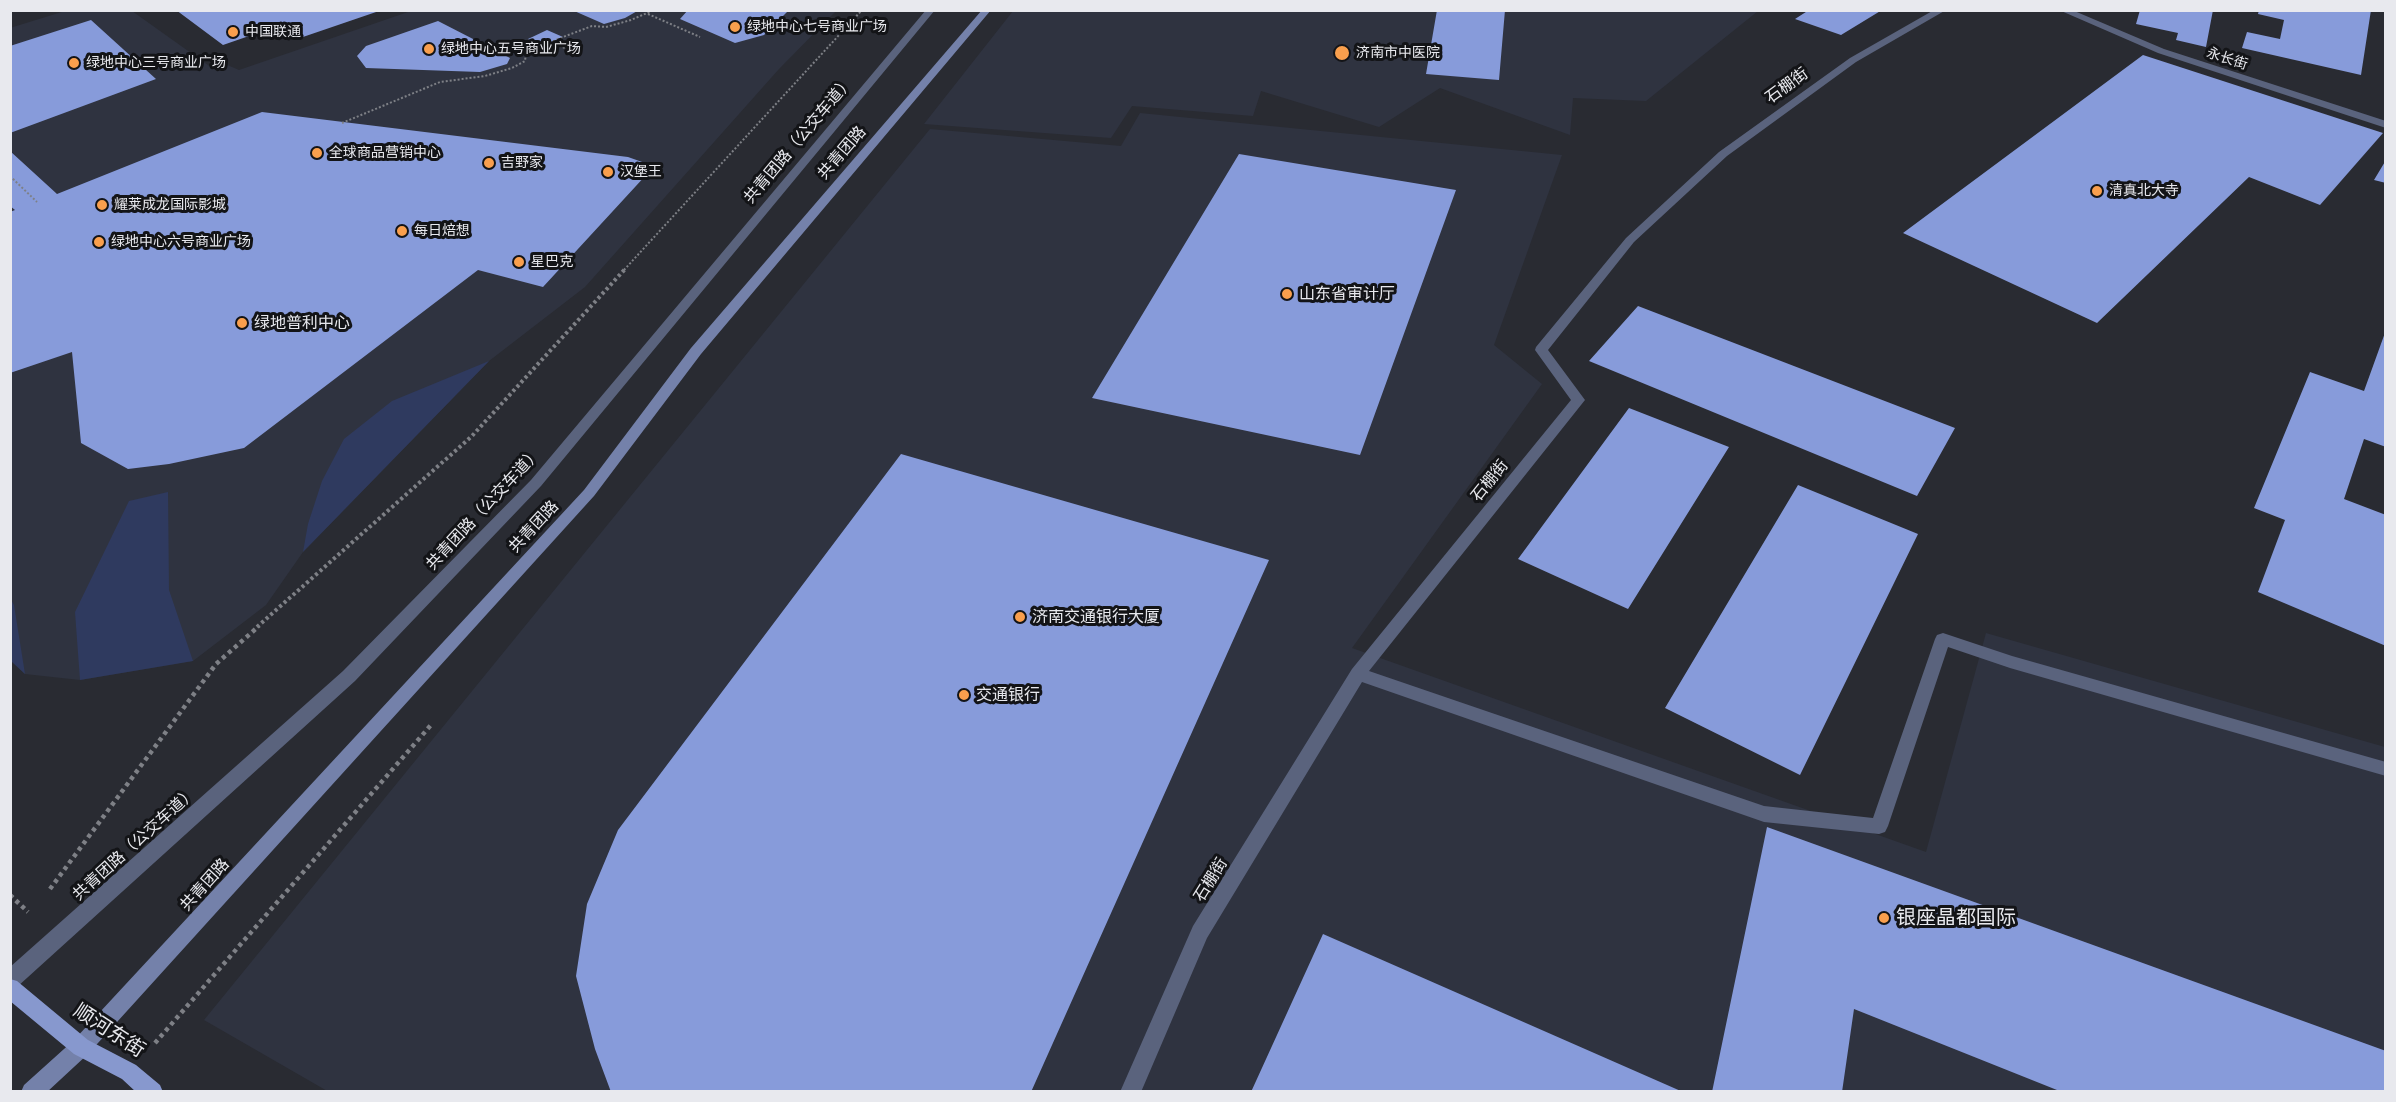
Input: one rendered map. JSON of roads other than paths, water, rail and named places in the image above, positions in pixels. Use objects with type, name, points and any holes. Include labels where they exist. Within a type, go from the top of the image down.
[{"type":"main road","name":"共青团路","points":[[31,1092],[81,1047],[590,493],[696,351],[987,10]]},
{"type":"main road","name":"顺河东街","points":[[10,988],[81,1047],[129,1072],[153,1092]]},
{"type":"street","name":"共青团路（公交车道）","points":[[10,980],[349,676],[536,483],[931,10]]},
{"type":"street","name":"石棚街","points":[[1130,1092],[1200,932],[1358,674],[1578,400],[1541,350],[1630,240],[1723,154],[1853,60],[1942,10]]},
{"type":"street","name":"永长街","points":[[2063,10],[2161,51],[2385,125]]},
{"type":"street","points":[[1358,674],[1764,814],[1879,826],[1943,639],[2010,662],[2385,769]]},
{"type":"place","name":"绿地中心七号商业广场","points":[[735,27]]},
{"type":"place","name":"中国联通","points":[[233,32]]},
{"type":"place","name":"绿地中心五号商业广场","points":[[429,49]]},
{"type":"place","name":"济南市中医院","points":[[1342,53]]},
{"type":"place","name":"绿地中心三号商业广场","points":[[74,63]]},
{"type":"place","name":"全球商品营销中心","points":[[317,153]]},
{"type":"place","name":"吉野家","points":[[489,163]]},
{"type":"place","name":"汉堡王","points":[[608,172]]},
{"type":"place","name":"清真北大寺","points":[[2097,191]]},
{"type":"place","name":"耀莱成龙国际影城","points":[[102,205]]},
{"type":"place","name":"每日焙想","points":[[402,231]]},
{"type":"place","name":"绿地中心六号商业广场","points":[[99,242]]},
{"type":"place","name":"星巴克","points":[[519,262]]},
{"type":"place","name":"山东省审计厅","points":[[1287,294]]},
{"type":"place","name":"绿地普利中心","points":[[242,323]]},
{"type":"place","name":"济南交通银行大厦","points":[[1020,617]]},
{"type":"place","name":"交通银行","points":[[964,695]]},
{"type":"place","name":"银座晶都国际","points":[[1884,918]]}]
